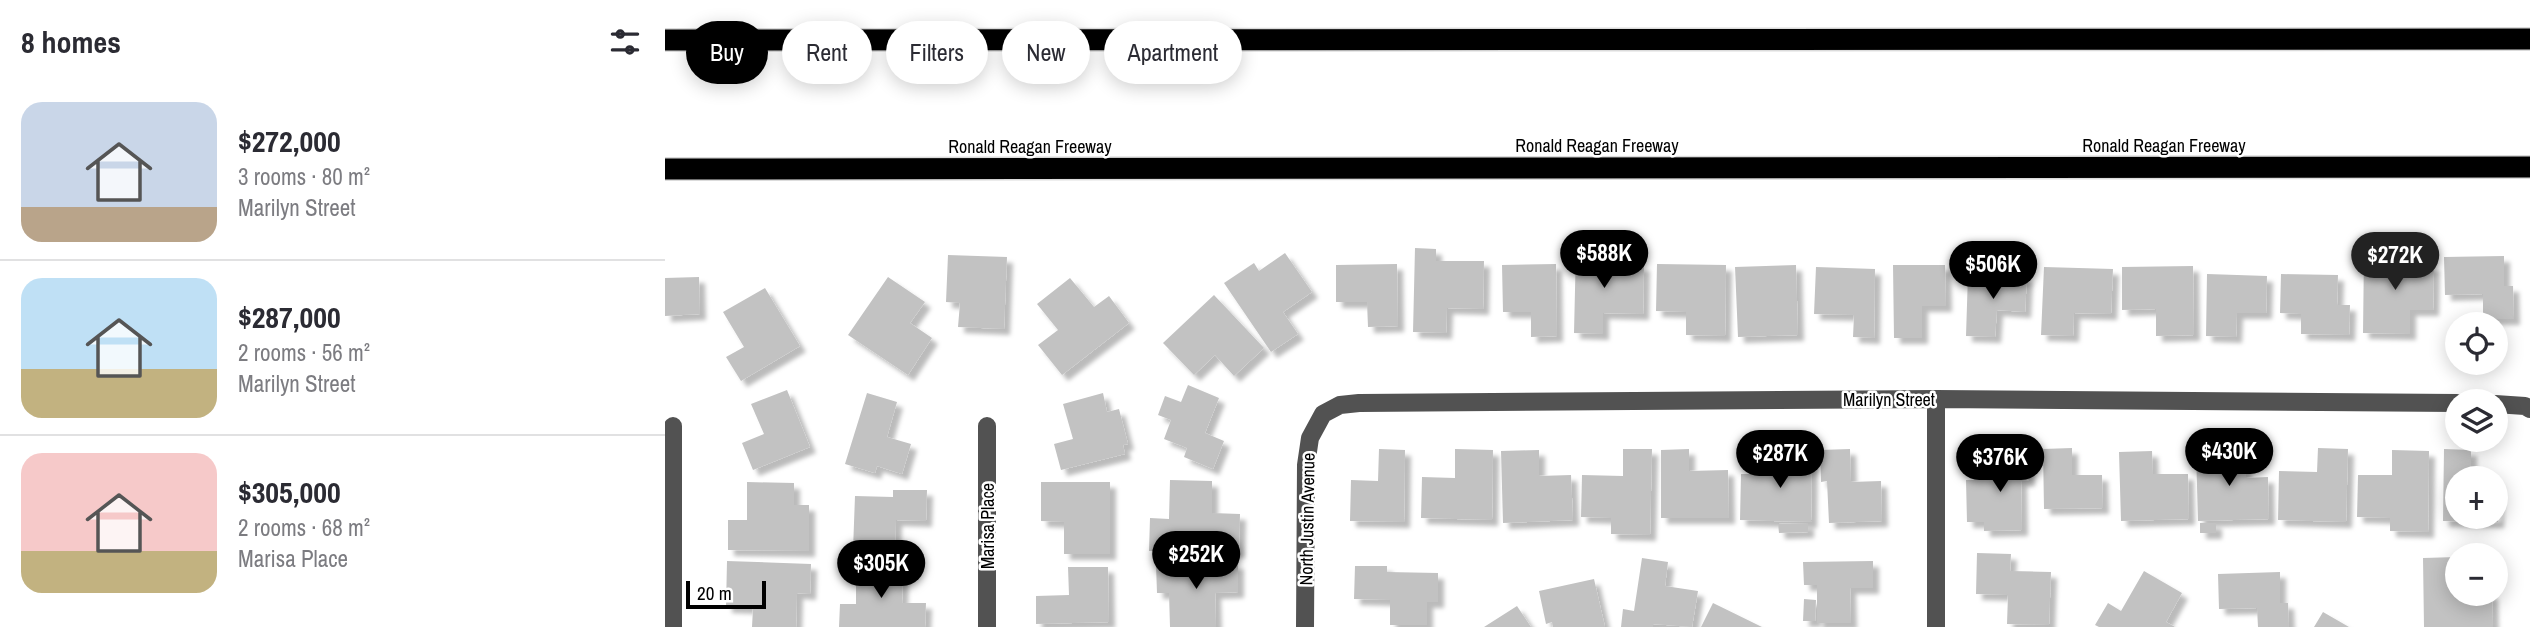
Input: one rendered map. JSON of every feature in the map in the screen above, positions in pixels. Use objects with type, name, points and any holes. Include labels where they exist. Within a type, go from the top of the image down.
[{"type":"highway","points":[[665,40],[2530,39]]},
{"type":"highway","name":"Ronald Reagan Freeway","points":[[665,169],[2530,167]]},
{"type":"street","name":"Marilyn Street","points":[[1323,414],[1340,405],[1359,403],[1936,399],[2445,403]]},
{"type":"street","points":[[1936,399],[1936,627]]},
{"type":"street","points":[[2508,405],[2530,409]]},
{"type":"street","name":"North Justin Avenue","points":[[1305,627],[1306,466],[1310,438],[1323,414]]},
{"type":"street","points":[[673,426],[673,627]]},
{"type":"street","name":"Marisa Place","points":[[987,426],[987,627]]},
{"type":"building","points":[[1576,247],[1608,248],[1608,265],[1644,265],[1643,314],[1603,313],[1603,334],[1574,333]]},
{"type":"building","points":[[1415,248],[1436,249],[1436,261],[1484,261],[1483,309],[1447,308],[1446,333],[1413,332]]},
{"type":"building","points":[[1285,253],[1312,292],[1283,312],[1298,334],[1271,352],[1224,283],[1254,263],[1259,271]]},
{"type":"building","points":[[2364,253],[2415,254],[2415,265],[2434,265],[2433,310],[2410,310],[2410,334],[2363,333]]},
{"type":"building","points":[[948,255],[1007,257],[1004,329],[958,327],[960,303],[946,302]]},
{"type":"building","points":[[2504,256],[2504,286],[2513,286],[2514,319],[2508,319],[2508,312],[2483,312],[2483,294],[2445,295],[2444,257]]},
{"type":"building","points":[[1397,264],[1398,326],[1368,327],[1367,302],[1336,302],[1336,265]]},
{"type":"building","points":[[1556,264],[1557,336],[1531,337],[1531,312],[1503,312],[1502,265]]},
{"type":"building","points":[[1657,264],[1726,265],[1725,336],[1686,335],[1686,312],[1656,311]]},
{"type":"building","points":[[1796,265],[1798,335],[1738,337],[1735,267]]},
{"type":"building","points":[[1893,265],[1945,265],[1946,306],[1922,306],[1922,338],[1894,338]]},
{"type":"building","points":[[2193,266],[2194,335],[2156,336],[2156,309],[2122,310],[2122,267]]},
{"type":"building","points":[[1816,267],[1875,269],[1874,338],[1853,337],[1854,315],[1814,314]]},
{"type":"building","points":[[2044,267],[2113,269],[2111,314],[2074,313],[2073,336],[2041,335]]},
{"type":"building","points":[[1968,274],[2027,276],[2025,312],[1997,310],[1995,337],[1966,336]]},
{"type":"building","points":[[2207,274],[2267,276],[2266,313],[2237,313],[2236,337],[2206,336]]},
{"type":"building","points":[[2281,274],[2338,275],[2337,305],[2350,305],[2349,335],[2301,334],[2301,314],[2280,313]]},
{"type":"building","points":[[699,277],[700,314],[665,316],[665,278]]},
{"type":"building","points":[[888,277],[925,302],[910,323],[932,338],[908,375],[848,335]]},
{"type":"building","points":[[1070,278],[1094,307],[1109,296],[1129,323],[1062,375],[1038,345],[1058,330],[1037,304]]},
{"type":"building","points":[[765,288],[800,346],[741,381],[726,357],[744,347],[723,312]]},
{"type":"building","points":[[1214,295],[1264,348],[1234,376],[1215,355],[1194,375],[1163,343]]},
{"type":"building","points":[[1188,385],[1219,398],[1205,433],[1224,441],[1213,469],[1184,457],[1187,448],[1164,439],[1171,420],[1158,415],[1165,396],[1181,402]]},
{"type":"building","points":[[787,390],[810,447],[753,470],[742,443],[764,434],[751,404]]},
{"type":"building","points":[[867,393],[897,402],[887,437],[911,444],[902,474],[877,466],[875,473],[845,464]]},
{"type":"building","points":[[1103,393],[1107,412],[1119,409],[1128,444],[1123,445],[1125,454],[1061,470],[1054,444],[1073,439],[1063,404]]},
{"type":"building","points":[[2072,448],[2072,475],[2102,475],[2103,508],[2044,509],[2043,449]]},
{"type":"building","points":[[2318,448],[2348,449],[2346,522],[2278,520],[2279,471],[2317,472]]},
{"type":"building","points":[[1379,449],[1405,450],[1404,522],[1350,521],[1351,480],[1378,481]]},
{"type":"building","points":[[1455,449],[1493,450],[1492,520],[1421,518],[1422,477],[1455,478]]},
{"type":"building","points":[[1623,449],[1652,449],[1650,535],[1611,534],[1611,518],[1581,517],[1582,475],[1623,476]]},
{"type":"building","points":[[1689,449],[1689,471],[1728,470],[1729,518],[1661,518],[1661,450]]},
{"type":"building","points":[[1777,449],[1812,450],[1811,522],[1740,520],[1741,474],[1777,474]]},
{"type":"building","points":[[1850,449],[1851,482],[1881,481],[1882,521],[1829,523],[1827,481],[1821,482],[1820,450]]},
{"type":"building","points":[[1998,449],[2028,449],[2029,480],[2021,481],[2022,530],[1984,531],[1984,522],[1967,522],[1966,480],[1999,479]]},
{"type":"building","points":[[2444,449],[2445,452],[2471,452],[2471,466],[2445,466],[2443,521]]},
{"type":"building","points":[[1539,450],[1539,476],[1571,475],[1573,520],[1503,523],[1501,451]]},
{"type":"building","points":[[2245,450],[2246,478],[2268,477],[2269,519],[2198,521],[2196,451]]},
{"type":"building","points":[[2392,450],[2429,451],[2428,532],[2390,531],[2390,518],[2357,517],[2358,475],[2392,475]]},
{"type":"building","points":[[2152,451],[2153,474],[2188,474],[2189,519],[2121,521],[2119,452]]},
{"type":"building","points":[[1170,480],[1212,481],[1212,513],[1240,514],[1239,552],[1149,551],[1150,518],[1169,519]]},
{"type":"building","points":[[747,482],[794,483],[794,505],[809,505],[809,551],[728,550],[728,520],[747,520]]},
{"type":"building","points":[[1041,482],[1110,482],[1110,554],[1064,554],[1064,522],[1041,521]]},
{"type":"building","points":[[893,490],[927,490],[926,521],[896,520],[895,551],[853,550],[855,496],[893,497]]},
{"type":"building","points":[[1808,523],[1808,532],[1779,533],[1778,524]]},
{"type":"building","points":[[2200,523],[2216,523],[2216,533],[2200,533]]},
{"type":"building","points":[[1977,553],[2011,554],[2010,571],[2051,572],[2049,625],[2007,624],[2008,595],[1976,594]]},
{"type":"building","points":[[2445,557],[2445,606],[2492,606],[2493,627],[2424,627],[2423,558]]},
{"type":"building","points":[[1642,558],[1668,562],[1665,586],[1698,591],[1692,627],[1653,624],[1653,627],[1621,627],[1623,609],[1634,611]]},
{"type":"building","points":[[727,561],[811,564],[810,594],[797,593],[796,627],[752,627],[753,608],[726,607]]},
{"type":"building","points":[[1873,561],[1873,588],[1850,588],[1851,623],[1817,623],[1817,585],[1804,585],[1803,562]]},
{"type":"building","points":[[856,563],[903,564],[902,603],[926,603],[925,627],[839,627],[840,604],[856,604]]},
{"type":"building","points":[[1238,563],[1238,592],[1215,593],[1216,627],[1170,627],[1169,593],[1157,593],[1156,565]]},
{"type":"building","points":[[1355,566],[1387,566],[1387,572],[1438,573],[1438,602],[1427,602],[1427,625],[1390,625],[1390,600],[1354,599]]},
{"type":"building","points":[[1068,567],[1108,567],[1109,622],[1036,624],[1036,596],[1069,595]]},
{"type":"building","points":[[2144,571],[2182,593],[2166,622],[2175,627],[2095,625],[2108,603],[2121,611]]},
{"type":"building","points":[[2280,572],[2280,603],[2288,603],[2289,627],[2258,627],[2257,608],[2219,609],[2218,574]]},
{"type":"building","points":[[1594,579],[1605,627],[1553,627],[1552,622],[1546,624],[1539,591]]},
{"type":"building","points":[[1804,599],[1816,600],[1815,621],[1803,621]]},
{"type":"building","points":[[1713,603],[1762,627],[1701,627]]},
{"type":"building","points":[[1517,606],[1531,627],[1484,627]]},
{"type":"building","points":[[2323,612],[2349,627],[2314,627]]}]
